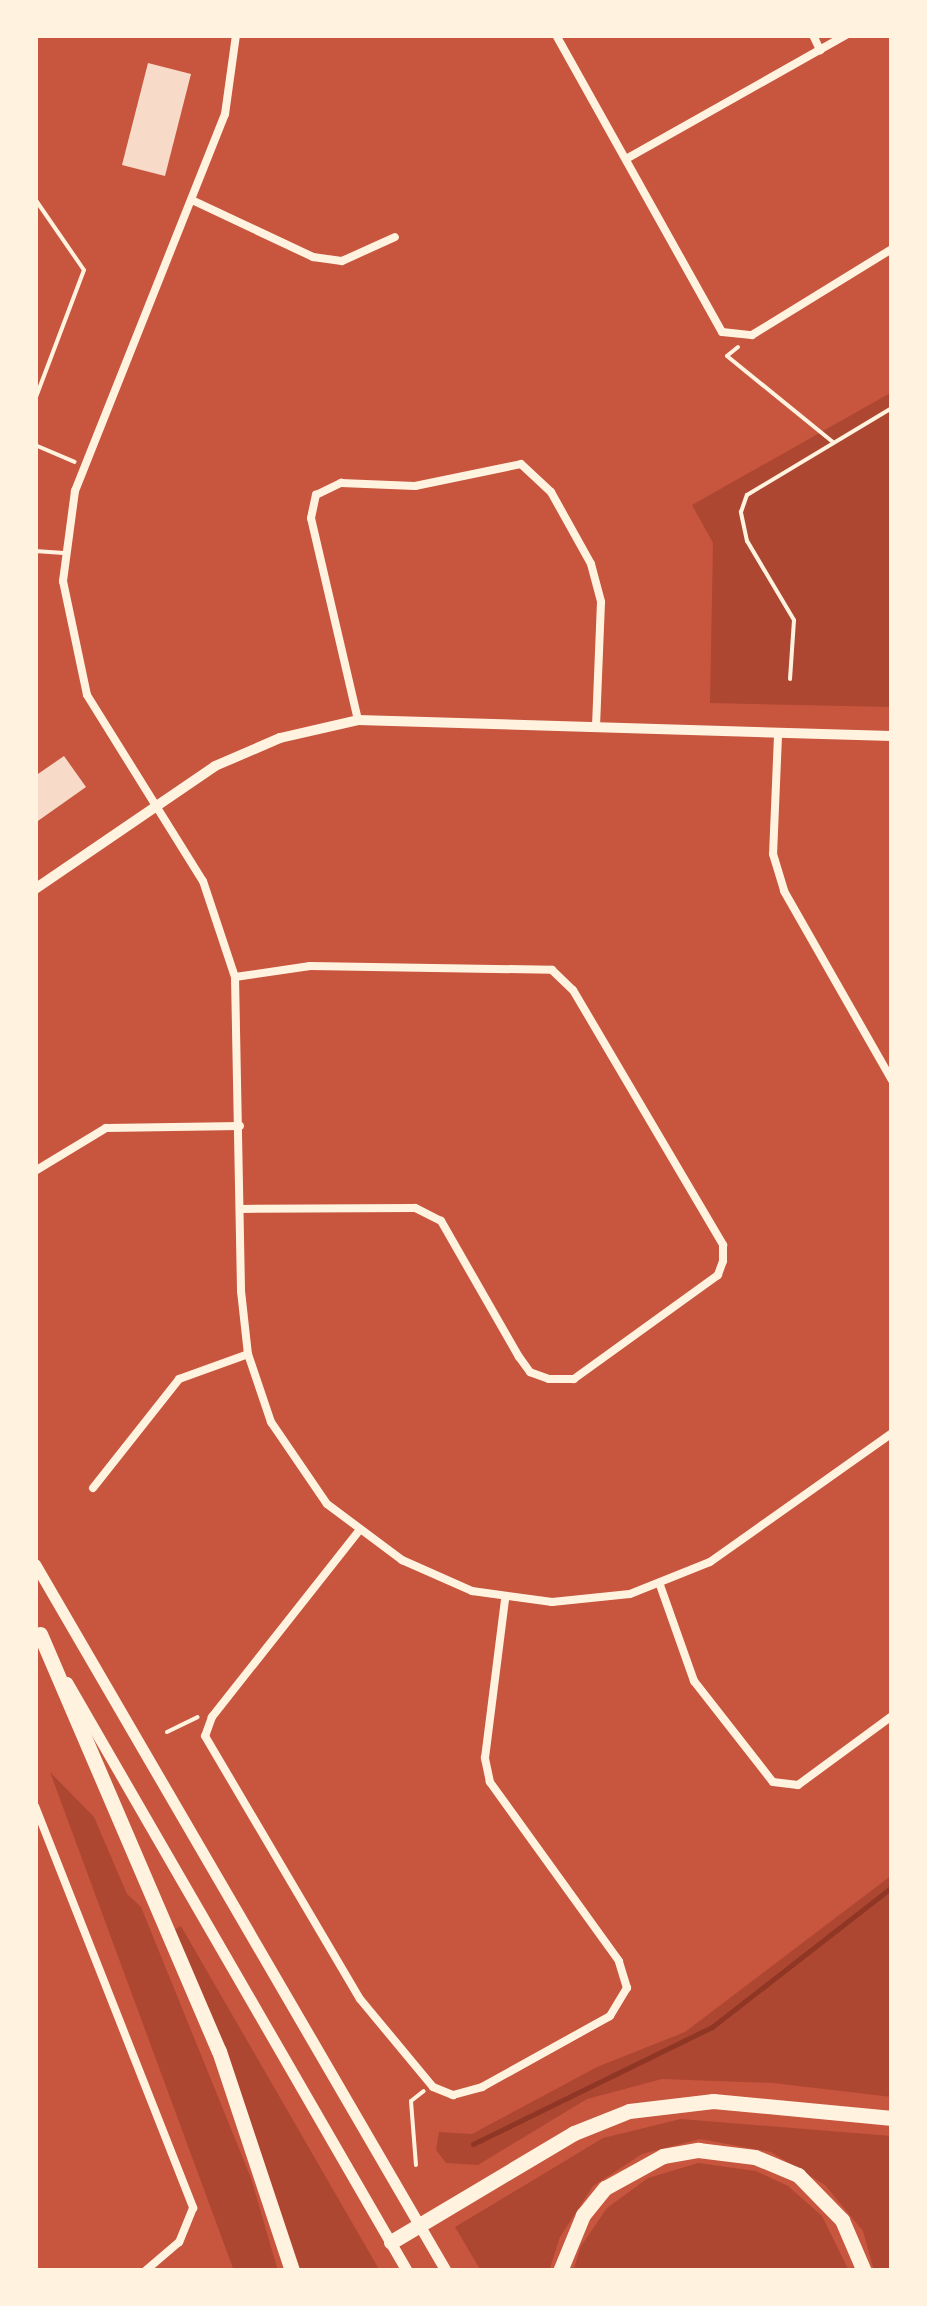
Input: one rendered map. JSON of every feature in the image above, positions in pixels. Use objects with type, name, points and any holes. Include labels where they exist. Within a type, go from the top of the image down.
[{"type":"highway","points":[[37,1630],[219,2051],[292,2271]]},
{"type":"highway","points":[[391,2242],[574,2134],[657,2104],[713,2101],[892,2118]]},
{"type":"highway","points":[[560,2271],[582,2215],[605,2188],[663,2156],[698,2150],[755,2157],[798,2176],[842,2220],[864,2271]]},
{"type":"main road","points":[[35,1564],[446,2271]]},
{"type":"main road","points":[[37,1630],[408,2271]]},
{"type":"street","points":[[236,35],[225,114],[194,200],[84,467],[64,553],[66,607],[87,694],[203,881],[235,977],[248,1354],[272,1422],[300,1472],[358,1532],[442,1581],[505,1598],[588,1601],[660,1586],[757,1533],[892,1433]]},
{"type":"street","points":[[556,35],[722,332],[738,336],[762,329],[892,249]]},
{"type":"street","points":[[813,35],[820,50]]},
{"type":"street","points":[[626,159],[846,35]]},
{"type":"street","points":[[194,200],[313,257],[342,262],[395,238]]},
{"type":"street","points":[[358,720],[310,518],[316,495],[341,483],[415,486],[521,464],[551,492],[591,564],[601,602],[596,731]]},
{"type":"street","points":[[35,889],[216,766],[280,738],[358,720],[596,731],[892,736]]},
{"type":"street","points":[[778,736],[774,854],[784,891],[892,1080]]},
{"type":"street","points":[[235,977],[310,966],[552,970],[573,990],[723,1245],[723,1261],[718,1276],[574,1379],[549,1379],[530,1372],[518,1357],[441,1220],[415,1208],[240,1209]]},
{"type":"street","points":[[35,1170],[106,1128],[240,1126]]},
{"type":"street","points":[[93,1488],[179,1379],[248,1354]]},
{"type":"street","points":[[358,1532],[212,1717],[205,1736],[219,1766],[360,1999],[433,2088],[453,2094],[482,2088],[610,2016],[627,1988],[619,1961],[490,1782],[485,1758],[505,1598]]},
{"type":"street","points":[[660,1586],[694,1681],[773,1782],[798,1785],[892,1716]]},
{"type":"street","points":[[35,1806],[192,2208],[179,2242],[146,2271]]},
{"type":"lane","points":[[35,199],[84,270],[35,400]]},
{"type":"lane","points":[[35,551],[64,553]]},
{"type":"path","points":[[762,329],[727,356],[833,442]]},
{"type":"path","points":[[790,679],[794,620],[747,541],[741,512],[747,496],[892,408]]},
{"type":"path","points":[[35,444],[84,467]]},
{"type":"path","points":[[167,1732],[190,1717],[212,1717]]},
{"type":"path","points":[[416,2165],[411,2101],[433,2088]]},
{"type":"shaded area","points":[[892,392],[892,707],[710,703],[713,543],[692,505]]},
{"type":"shaded area","points":[[50,1772],[94,1817],[127,1894],[141,1907],[251,2178],[278,2271],[234,2271]]},
{"type":"shaded area","points":[[892,1875],[892,2097],[773,2083],[662,2079],[587,2099],[478,2165],[446,2163],[436,2150],[439,2132],[472,2134],[597,2067],[685,2032]]},
{"type":"shaded area","points":[[181,1926],[380,2271],[301,2271],[226,2050],[174,1930]]},
{"type":"shaded area","points":[[681,2119],[892,2136],[892,2271],[874,2271],[863,2231],[825,2185],[771,2152],[700,2139],[642,2154],[593,2186],[560,2237],[549,2271],[481,2271],[455,2227],[603,2138]]},
{"type":"shaded area","points":[[698,2163],[756,2171],[788,2186],[822,2216],[849,2271],[573,2271],[581,2246],[607,2208],[648,2178]]},
{"type":"building","points":[[148,63],[191,74],[165,176],[122,165]]},
{"type":"building","points":[[64,756],[86,787],[35,823],[35,776]]},
{"type":"waterway","points":[[473,2144],[712,2027],[892,1887]]}]
